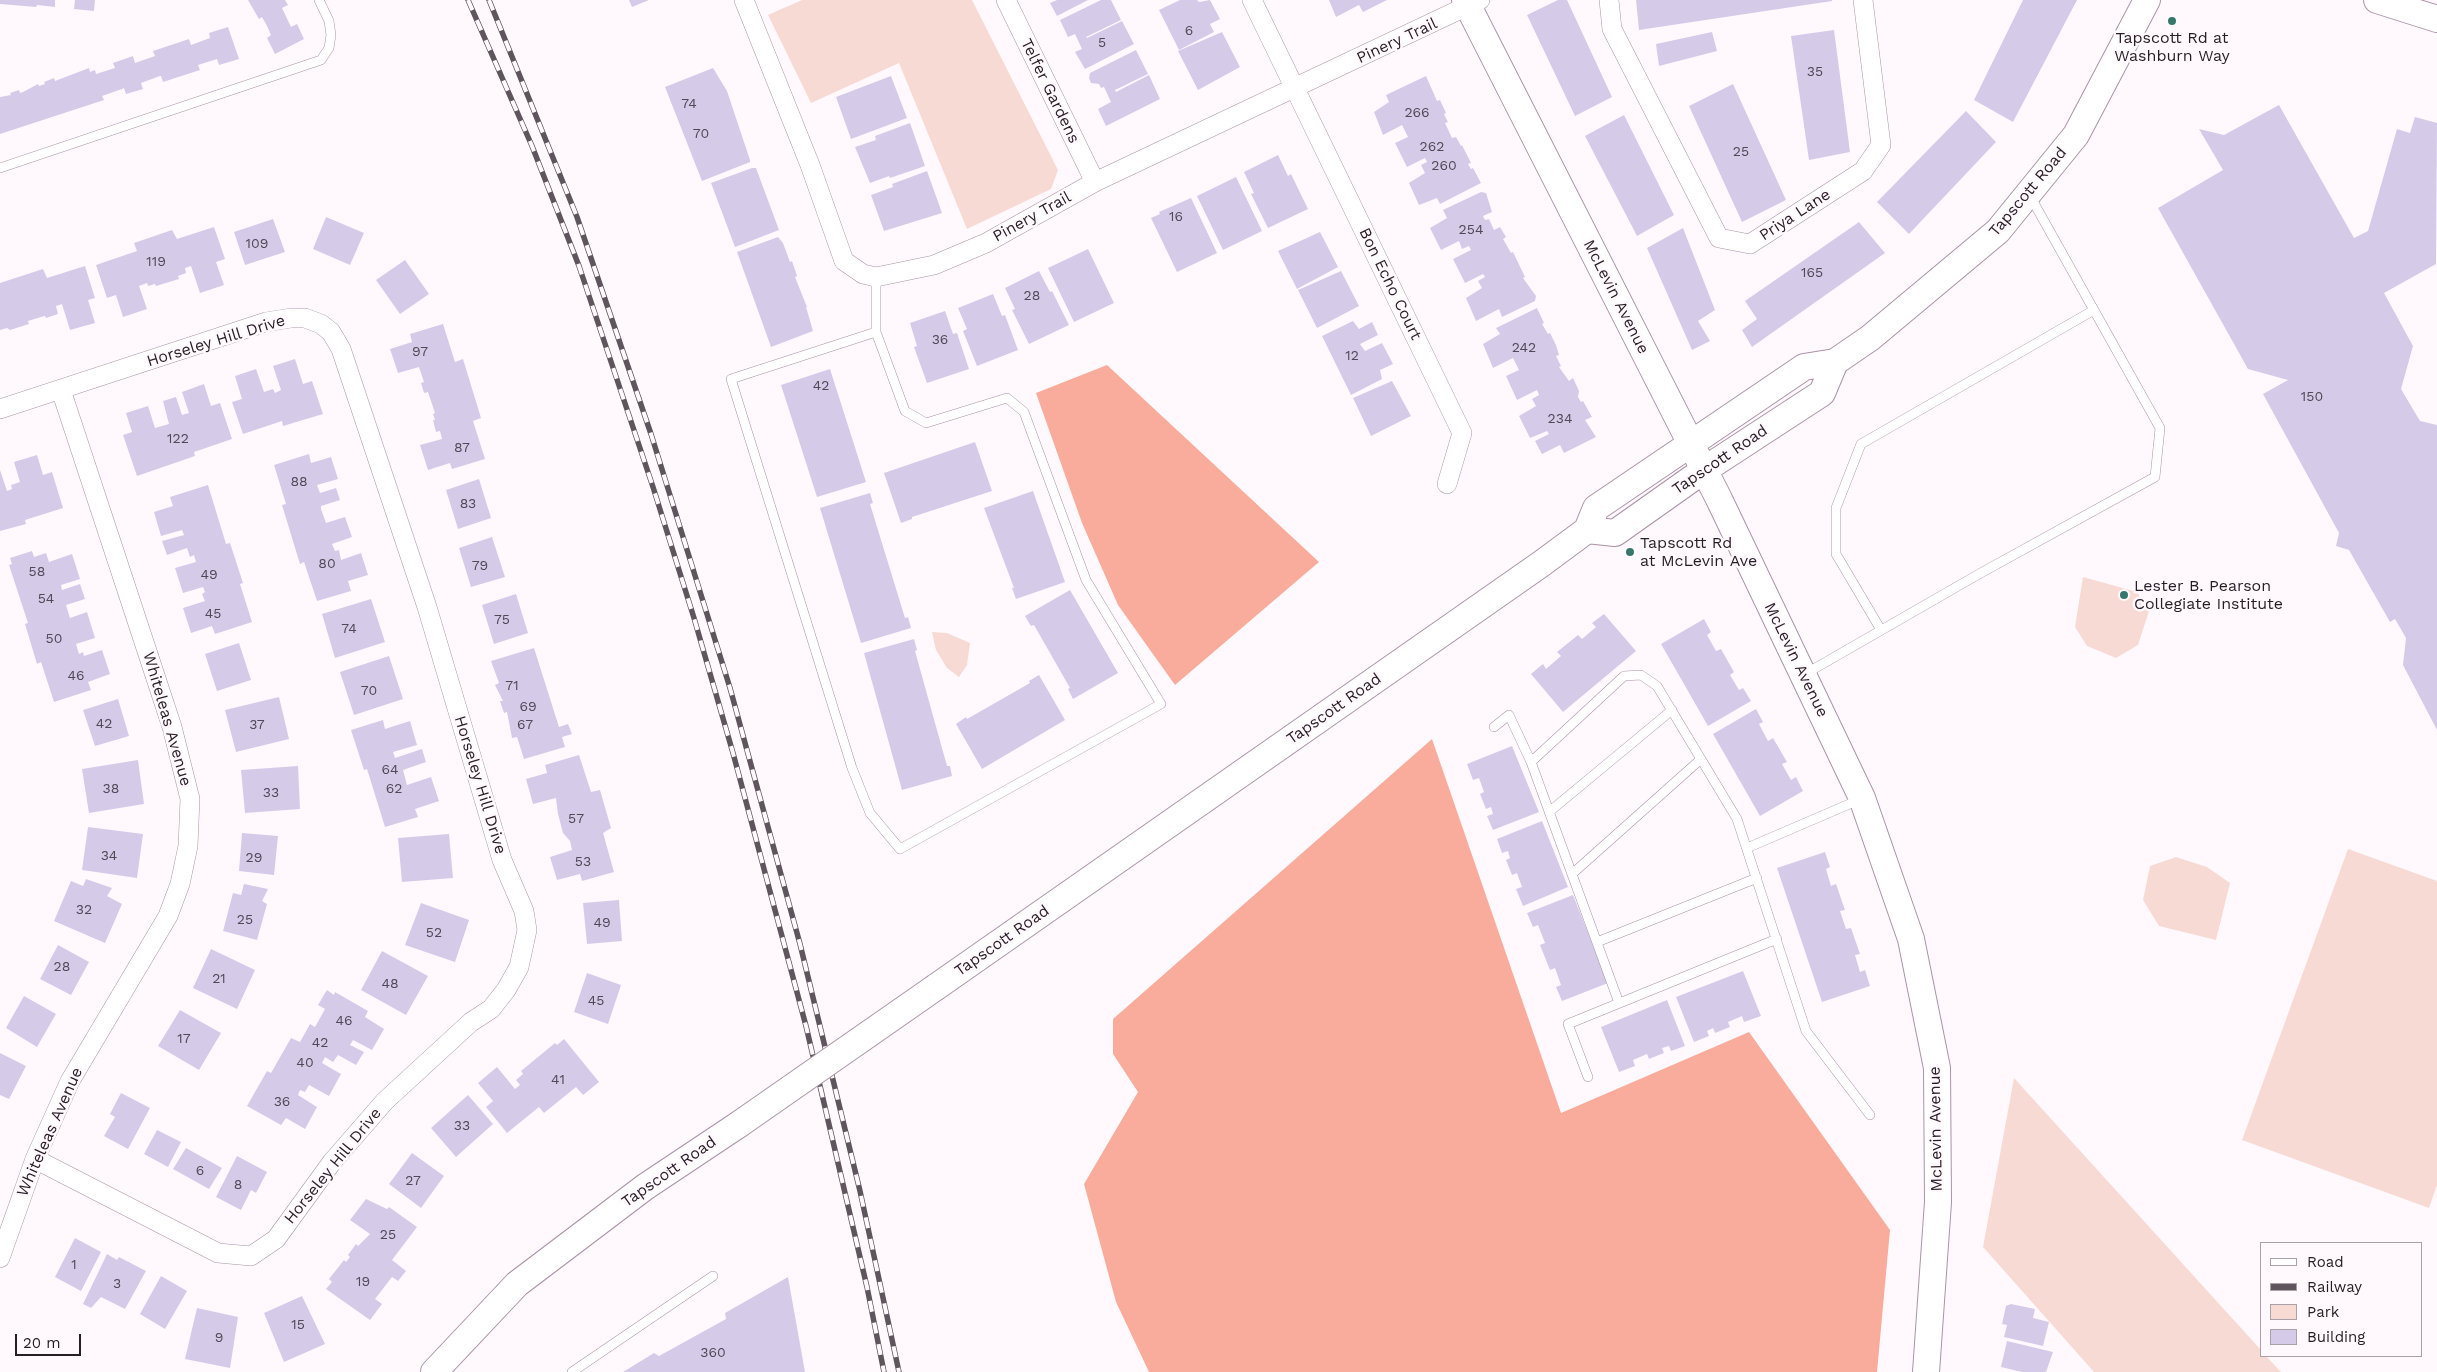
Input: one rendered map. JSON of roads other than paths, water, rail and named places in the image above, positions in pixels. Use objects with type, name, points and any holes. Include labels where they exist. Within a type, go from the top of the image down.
[{"type":"street","points":[[744,0],[810,165],[844,261],[863,274],[876,277]]},
{"type":"street","name":"Telfer Gardens","points":[[1006,0],[1095,182]]},
{"type":"street","name":"Bon Echo Court","points":[[1252,0],[1462,433],[1447,484]]},
{"type":"street","name":"Priya Lane","points":[[1609,0],[1612,30],[1719,238],[1750,244],[1863,170],[1881,145],[1863,0]]},
{"type":"street","name":"Tapscott Road","points":[[434,1372],[517,1284],[645,1187],[738,1125],[1587,530],[1596,508],[1804,368],[1836,362],[1870,338],[1998,231],[2076,135],[2147,0]]},
{"type":"street","points":[[2377,0],[2437,19]]},
{"type":"street","name":"Pinery Trail","points":[[876,277],[934,265],[986,243],[1095,182],[1295,89],[1471,2]]},
{"type":"street","name":"McLevin Avenue","points":[[1471,2],[1481,35],[1691,443],[1862,798],[1910,939],[1937,1068],[1938,1202],[1926,1372]]},
{"type":"street","name":"Horseley Hill Drive","points":[[0,409],[266,322],[305,318],[321,324],[331,332],[341,349],[427,607],[502,860],[524,911],[527,930],[519,966],[506,990],[491,1009],[471,1022],[385,1101],[332,1162],[276,1239],[251,1256],[218,1253],[35,1159]]},
{"type":"street","name":"Tapscott Road","points":[[1587,530],[1614,533],[1704,470],[1822,393],[1836,362]]},
{"type":"street","name":"Whiteleas Avenue","points":[[0,1258],[35,1159],[70,1082],[168,916],[180,884],[188,846],[190,799],[172,727],[61,390]]},
{"type":"lane","points":[[0,168],[321,60],[329,48],[331,34],[329,21],[319,0]]},
{"type":"lane","points":[[1803,675],[2155,476],[2160,428],[2029,193]]},
{"type":"lane","points":[[876,277],[876,332],[904,411],[926,423],[1007,398],[1024,412],[1086,580],[1161,704],[900,849],[870,813],[852,768],[730,379],[876,332]]},
{"type":"lane","points":[[1881,630],[1836,554],[1836,508],[1862,444],[2094,310]]},
{"type":"lane","points":[[1531,762],[1624,676],[1641,675],[1657,686],[1737,819],[1806,1032],[1870,1115]]},
{"type":"lane","points":[[1549,812],[1672,710]]},
{"type":"lane","points":[[1494,727],[1509,715],[1531,762],[1619,1003]]},
{"type":"lane","points":[[1572,874],[1701,759]]},
{"type":"lane","points":[[1747,848],[1862,798]]},
{"type":"lane","points":[[1597,942],[1757,878]]},
{"type":"lane","points":[[1588,1077],[1568,1024],[1777,939]]},
{"type":"lane","points":[[572,1372],[713,1276]]},
{"type":"railway","points":[[468,0],[532,146],[579,266],[653,487],[694,618],[733,753],[806,1026],[867,1287],[884,1372]]},
{"type":"railway","points":[[489,0],[577,217],[651,434],[730,688],[800,944],[860,1191],[899,1372]]},
{"type":"place","name":"Tapscott Rd at Washburn Way","points":[[2172,21]]},
{"type":"place","name":"Tapscott Rd at McLevin Ave","points":[[1630,552]]},
{"type":"place","name":"Lester B. Pearson Collegiate Institute","points":[[2124,595]]}]
